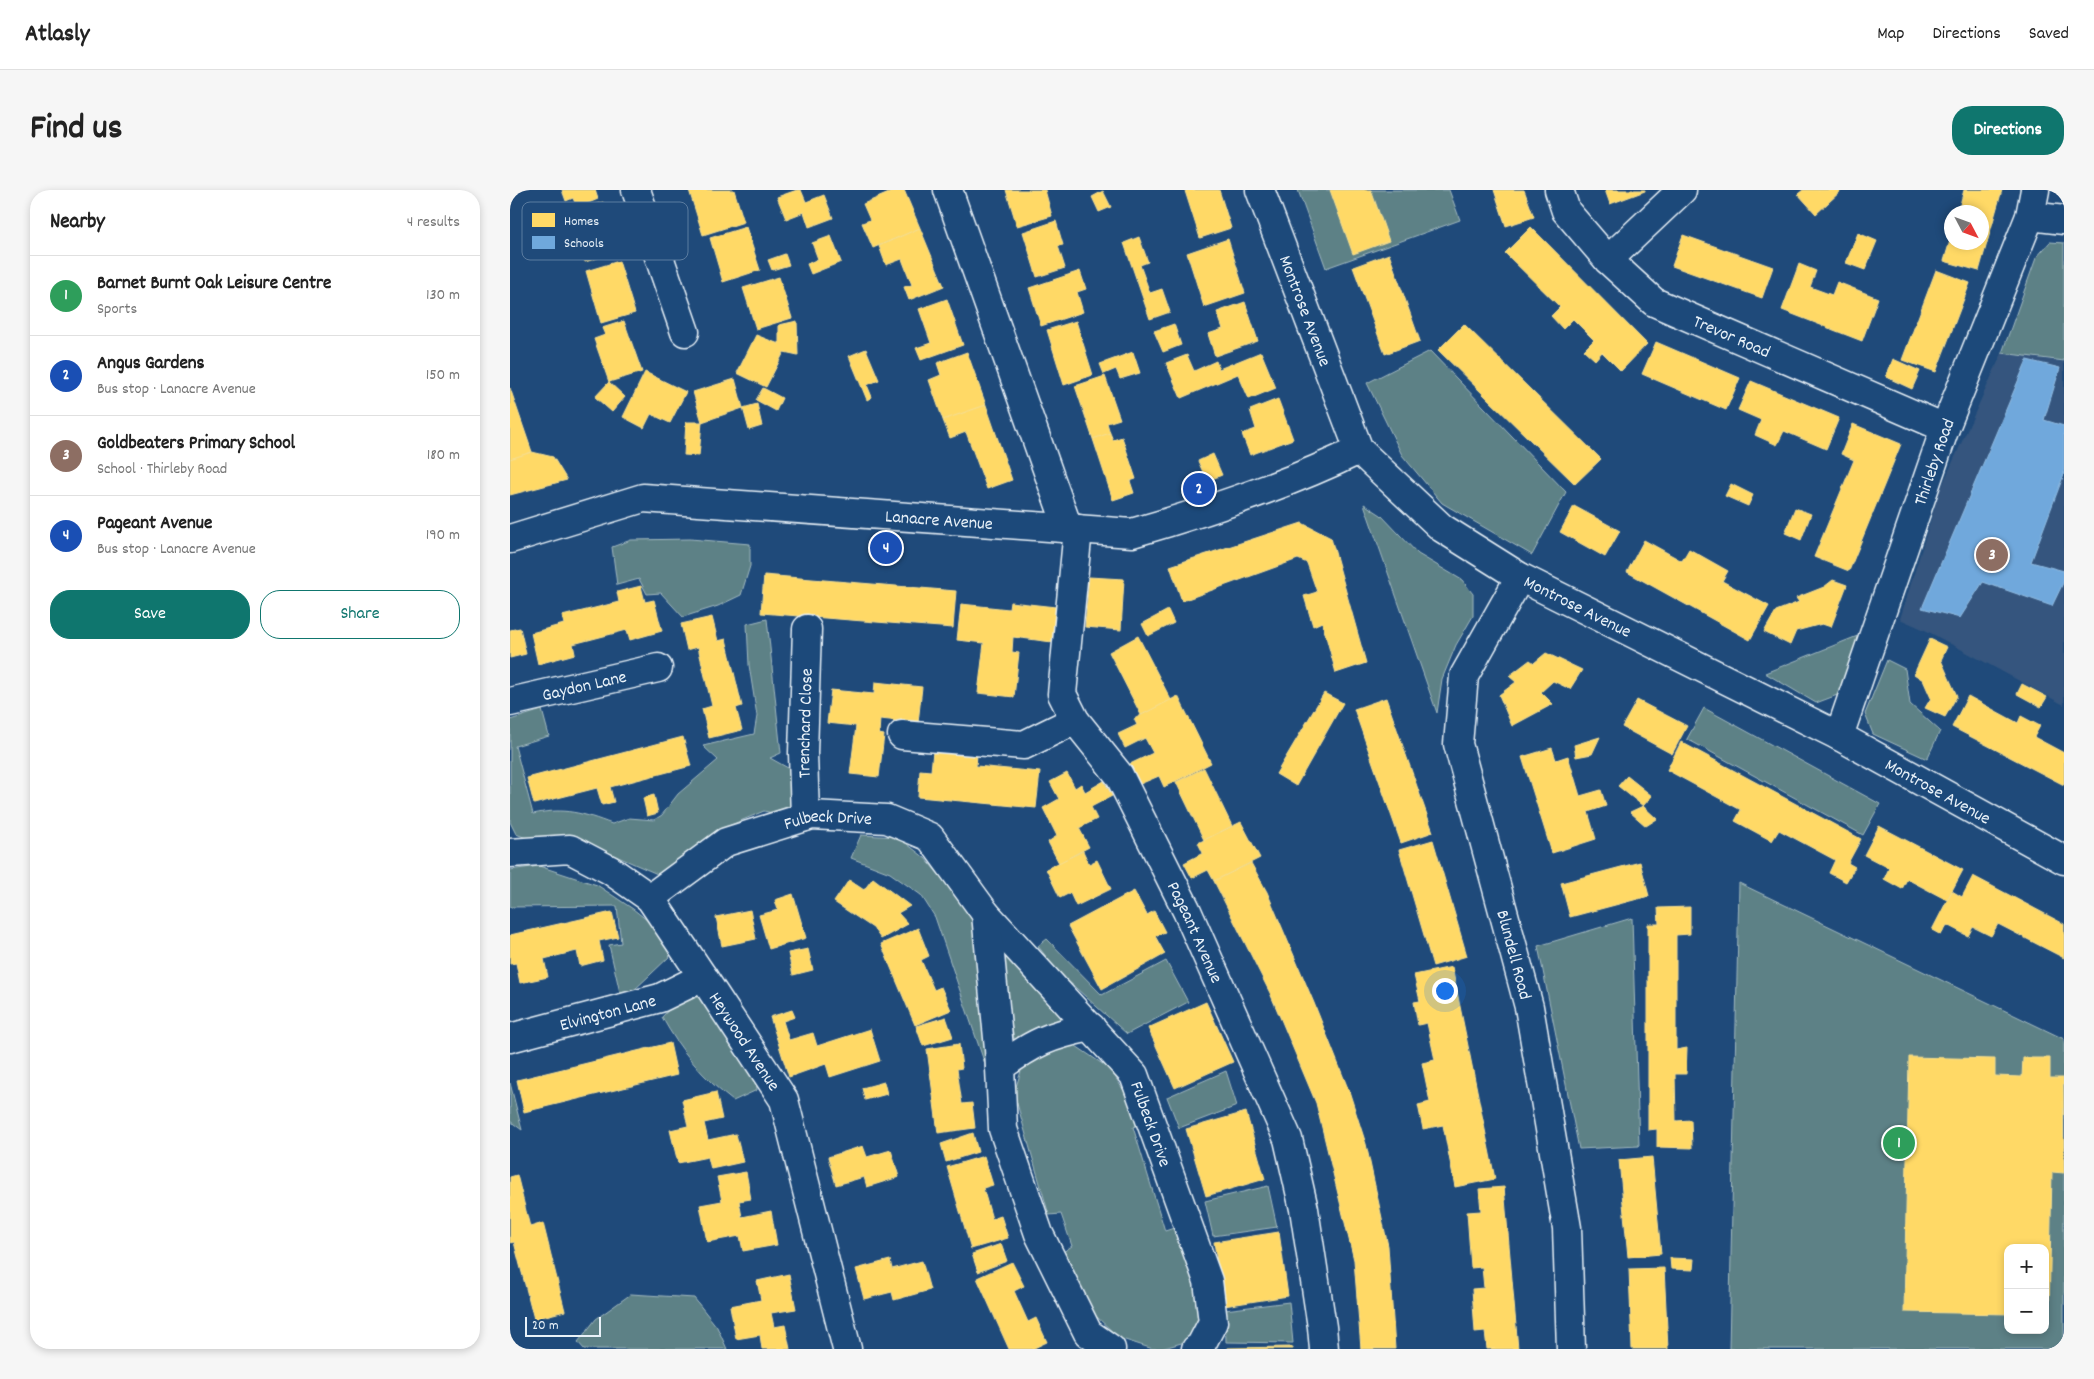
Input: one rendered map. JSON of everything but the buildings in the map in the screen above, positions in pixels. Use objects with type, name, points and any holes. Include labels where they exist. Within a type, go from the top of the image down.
[{"type":"street","points":[[636,190],[640,202]]},
{"type":"street","points":[[948,190],[1073,529]]},
{"type":"street","name":"Montrose Avenue","points":[[1260,190],[1359,450],[1442,528],[1520,577],[1840,736],[2064,860]]},
{"type":"street","name":"Trevor Road","points":[[1559,190],[1566,211],[1608,260],[1654,302],[1945,428]]},
{"type":"street","points":[[1608,260],[1682,190]]},
{"type":"street","points":[[2033,203],[2064,220]]},
{"type":"street","name":"Thirleby Road","points":[[1840,736],[1945,428],[2033,203]]},
{"type":"street","points":[[660,260],[685,332]]},
{"type":"street","name":"Lanacre Avenue","points":[[510,539],[643,498],[1132,533],[1180,520],[1321,469],[1359,450]]},
{"type":"street","name":"Pageant Avenue","points":[[1073,529],[1062,694],[1075,720],[1119,775],[1187,911],[1288,1139],[1304,1209],[1324,1349]]},
{"type":"street","name":"Blundell Road","points":[[1520,577],[1464,676],[1458,744],[1529,1008],[1567,1228],[1571,1349]]},
{"type":"street","name":"Trenchard Close","points":[[805,817],[803,753],[807,629]]},
{"type":"street","name":"Gaydon Lane","points":[[510,702],[658,668]]},
{"type":"street","points":[[902,735],[1024,745],[1075,720]]},
{"type":"street","name":"Fulbeck Drive","points":[[650,898],[726,842],[812,815],[886,820],[930,837],[986,914],[1134,1075],[1208,1281],[1213,1322],[1200,1347],[1196,1349]]},
{"type":"street","name":"Heywood Avenue","points":[[510,854],[570,849],[610,870],[650,898],[784,1100],[847,1349]]},
{"type":"street","points":[[986,914],[1000,1067],[1003,1129],[1039,1234],[1088,1333],[1111,1349]]},
{"type":"street","name":"Elvington Lane","points":[[510,1038],[660,998],[703,977]]},
{"type":"street","points":[[1000,1067],[1029,1045],[1064,1032],[1091,1027]]},
{"type":"shaded area","points":[[2002,353],[2064,362],[2064,705],[1927,631],[1900,619],[1940,490]]},
{"type":"green space","points":[[1298,190],[1449,190],[1460,220],[1326,268]]},
{"type":"green space","points":[[2050,242],[2064,243],[2064,361],[2002,353],[2036,258]]},
{"type":"green space","points":[[1430,351],[1566,492],[1532,555],[1442,503],[1402,455],[1367,383]]},
{"type":"green space","points":[[1364,504],[1381,515],[1418,554],[1462,580],[1473,594],[1473,616],[1456,645],[1442,679],[1437,713]]},
{"type":"green space","points":[[690,539],[750,544],[750,566],[741,595],[718,606],[683,617],[661,593],[647,594],[639,579],[617,585],[612,547],[631,540]]},
{"type":"green space","points":[[767,619],[781,753],[770,758],[788,768],[796,796],[785,816],[764,811],[726,827],[662,876],[595,847],[529,839],[516,834],[510,822],[510,720],[542,710],[549,736],[515,746],[533,814],[554,811],[573,812],[612,824],[629,818],[654,820],[662,815],[678,794],[718,760],[703,746],[754,734],[757,716],[749,665],[747,624]]},
{"type":"green space","points":[[1860,635],[1840,694],[1816,703],[1765,673]]},
{"type":"green space","points":[[1887,660],[1905,669],[1910,704],[1940,731],[1927,759],[1873,734],[1865,714]]},
{"type":"green space","points":[[1704,708],[1880,804],[1863,835],[1687,739]]},
{"type":"green space","points":[[861,835],[898,837],[925,858],[975,918],[988,1073],[935,917],[921,895],[890,873],[851,858]]},
{"type":"green space","points":[[539,866],[597,885],[633,909],[657,928],[670,956],[632,992],[621,997],[609,945],[621,943],[617,906],[510,907],[510,870]]},
{"type":"green space","points":[[1739,883],[2064,1039],[2064,1349],[1729,1349]]},
{"type":"green space","points":[[1632,918],[1639,1146],[1579,1149],[1538,946]]},
{"type":"green space","points":[[996,939],[1071,1020],[1015,1044]]},
{"type":"green space","points":[[1047,939],[1102,995],[1166,961],[1188,1002],[1127,1034],[1056,970],[1038,946]]},
{"type":"green space","points":[[692,994],[707,1002],[756,1072],[757,1090],[733,1101],[702,1073],[676,1041],[662,1017],[674,1004]]},
{"type":"green space","points":[[1070,1042],[1110,1069],[1135,1108],[1141,1124],[1133,1127],[1165,1231],[1177,1227],[1193,1275],[1200,1326],[1188,1341],[1161,1349],[1153,1349],[1119,1338],[1095,1315],[1063,1252],[1072,1246],[1061,1214],[1049,1215],[1014,1093],[1024,1062]]},
{"type":"green space","points":[[1226,1071],[1237,1106],[1179,1128],[1167,1097]]},
{"type":"green space","points":[[510,1083],[522,1130],[510,1121]]},
{"type":"green space","points":[[1268,1186],[1277,1227],[1213,1236],[1205,1201]]},
{"type":"green space","points":[[631,1294],[694,1298],[717,1327],[727,1349],[584,1349],[578,1342],[596,1319]]},
{"type":"green space","points":[[1289,1302],[1293,1343],[1226,1342],[1225,1310]]},
{"type":"place","name":"Angus Gardens","points":[[1199,489]]},
{"type":"place","name":"Pageant Avenue","points":[[886,548]]},
{"type":"place","name":"Goldbeaters Primary School","points":[[1992,555]]},
{"type":"place","name":"Barnet Burnt Oak Leisure Centre","points":[[1899,1143]]}]
